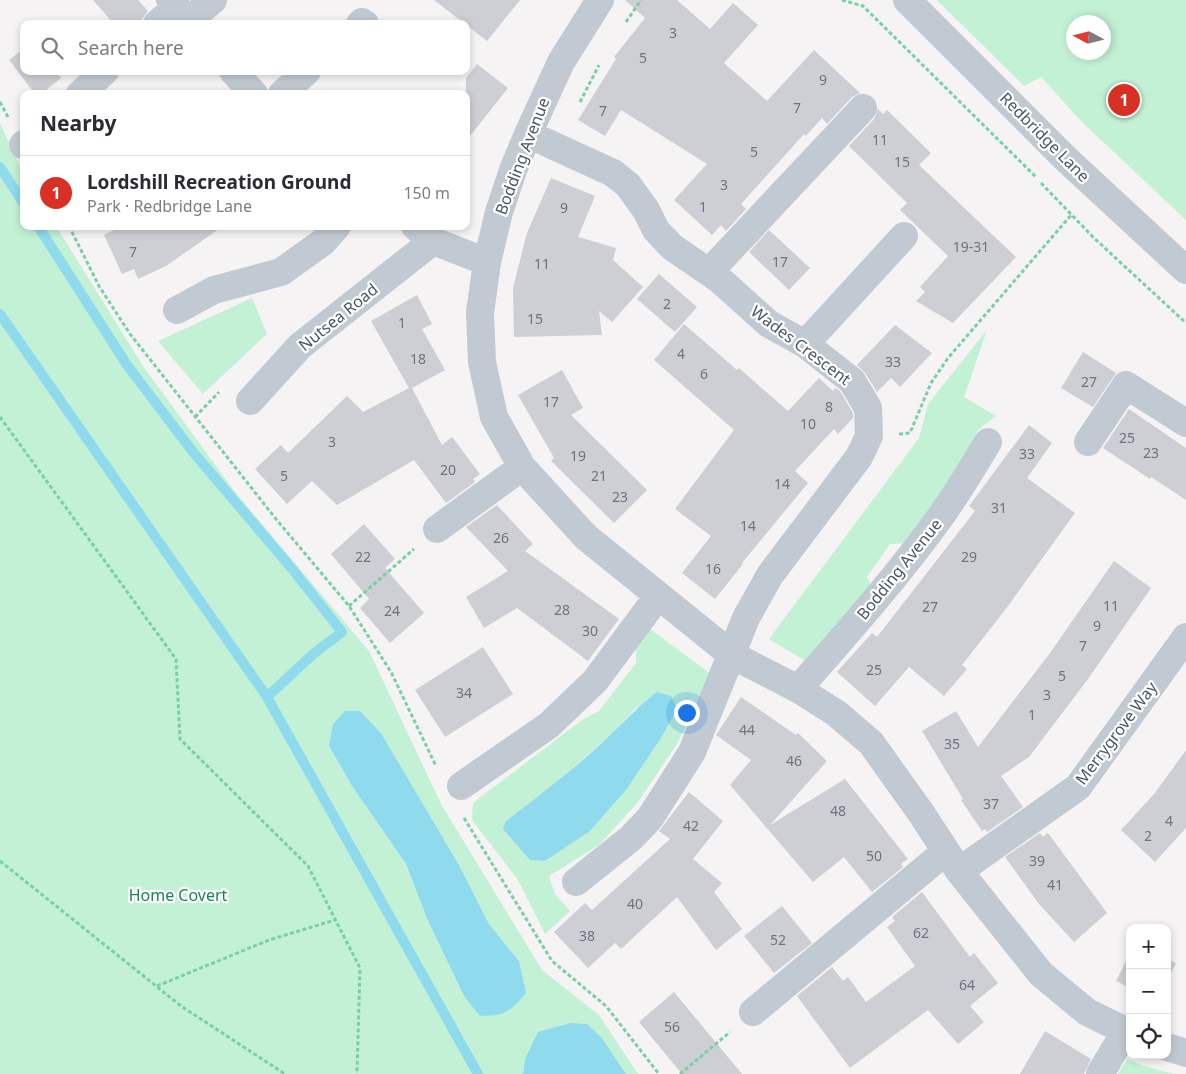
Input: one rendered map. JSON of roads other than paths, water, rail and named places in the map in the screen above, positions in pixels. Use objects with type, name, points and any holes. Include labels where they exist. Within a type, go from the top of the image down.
[{"type":"street","points":[[177,15],[213,0]]},
{"type":"street","name":"Bodding Avenue","points":[[600,0],[561,62],[513,170],[499,212],[487,262],[480,313],[482,362],[494,417],[522,467],[586,538],[732,655],[798,689],[836,713],[871,743],[921,813],[952,861],[1041,974],[1087,1012],[1126,1032]]},
{"type":"street","name":"Redbridge Lane","points":[[907,0],[1066,159],[1186,270]]},
{"type":"street","points":[[84,90],[101,75]]},
{"type":"street","points":[[237,75],[250,90]]},
{"type":"street","points":[[286,90],[303,75]]},
{"type":"street","points":[[709,272],[863,108]]},
{"type":"street","name":"Wades Crescent","points":[[528,134],[613,173],[628,185],[646,210],[656,230],[672,247],[709,272],[769,324],[805,344],[852,381],[868,408],[869,436],[859,457],[770,575],[746,618],[732,655]]},
{"type":"street","points":[[177,310],[214,290],[281,272],[323,242],[334,230]]},
{"type":"street","name":"Nutsea Road","points":[[250,401],[300,346],[424,234],[487,262]]},
{"type":"street","points":[[805,344],[904,236]]},
{"type":"street","points":[[1088,442],[1126,385],[1186,423]]},
{"type":"street","name":"Bodding Avenue","points":[[798,689],[882,593],[914,552],[942,514],[988,442]]},
{"type":"street","points":[[437,529],[522,467]]},
{"type":"street","points":[[461,786],[550,725],[595,681],[658,596]]},
{"type":"street","name":"Merrygrove Way","points":[[952,861],[1078,787],[1178,665],[1186,637]]},
{"type":"street","points":[[576,882],[631,838],[650,818],[692,752],[732,655]]},
{"type":"street","points":[[753,1012],[952,861]]},
{"type":"street","name":"Bodding Avenue","points":[[1100,1074],[1126,1035]]},
{"type":"street","points":[[1171,1048],[1186,1053]]},
{"type":"water","points":[[657,692],[671,696],[677,709],[661,738],[626,790],[590,831],[545,861],[530,860],[503,829],[506,821],[584,759]]},
{"type":"water","points":[[345,711],[360,711],[381,733],[459,865],[489,924],[519,961],[526,993],[516,1005],[506,1012],[480,1016],[464,996],[428,921],[406,864],[352,786],[329,746],[333,724]]},
{"type":"water","points":[[571,1023],[587,1024],[602,1038],[626,1074],[523,1074],[525,1059],[538,1032]]},
{"type":"waterway","points":[[0,167],[20,198]]},
{"type":"waterway","points":[[41,230],[127,365],[193,452],[293,570],[342,632],[312,655],[267,697]]},
{"type":"waterway","points":[[0,314],[267,697],[478,1074]]},
{"type":"place","name":"Lordshill Recreation Ground","points":[[1124,100]]},
{"type":"park label","name":"Home Covert","points":[[178,895]]}]
